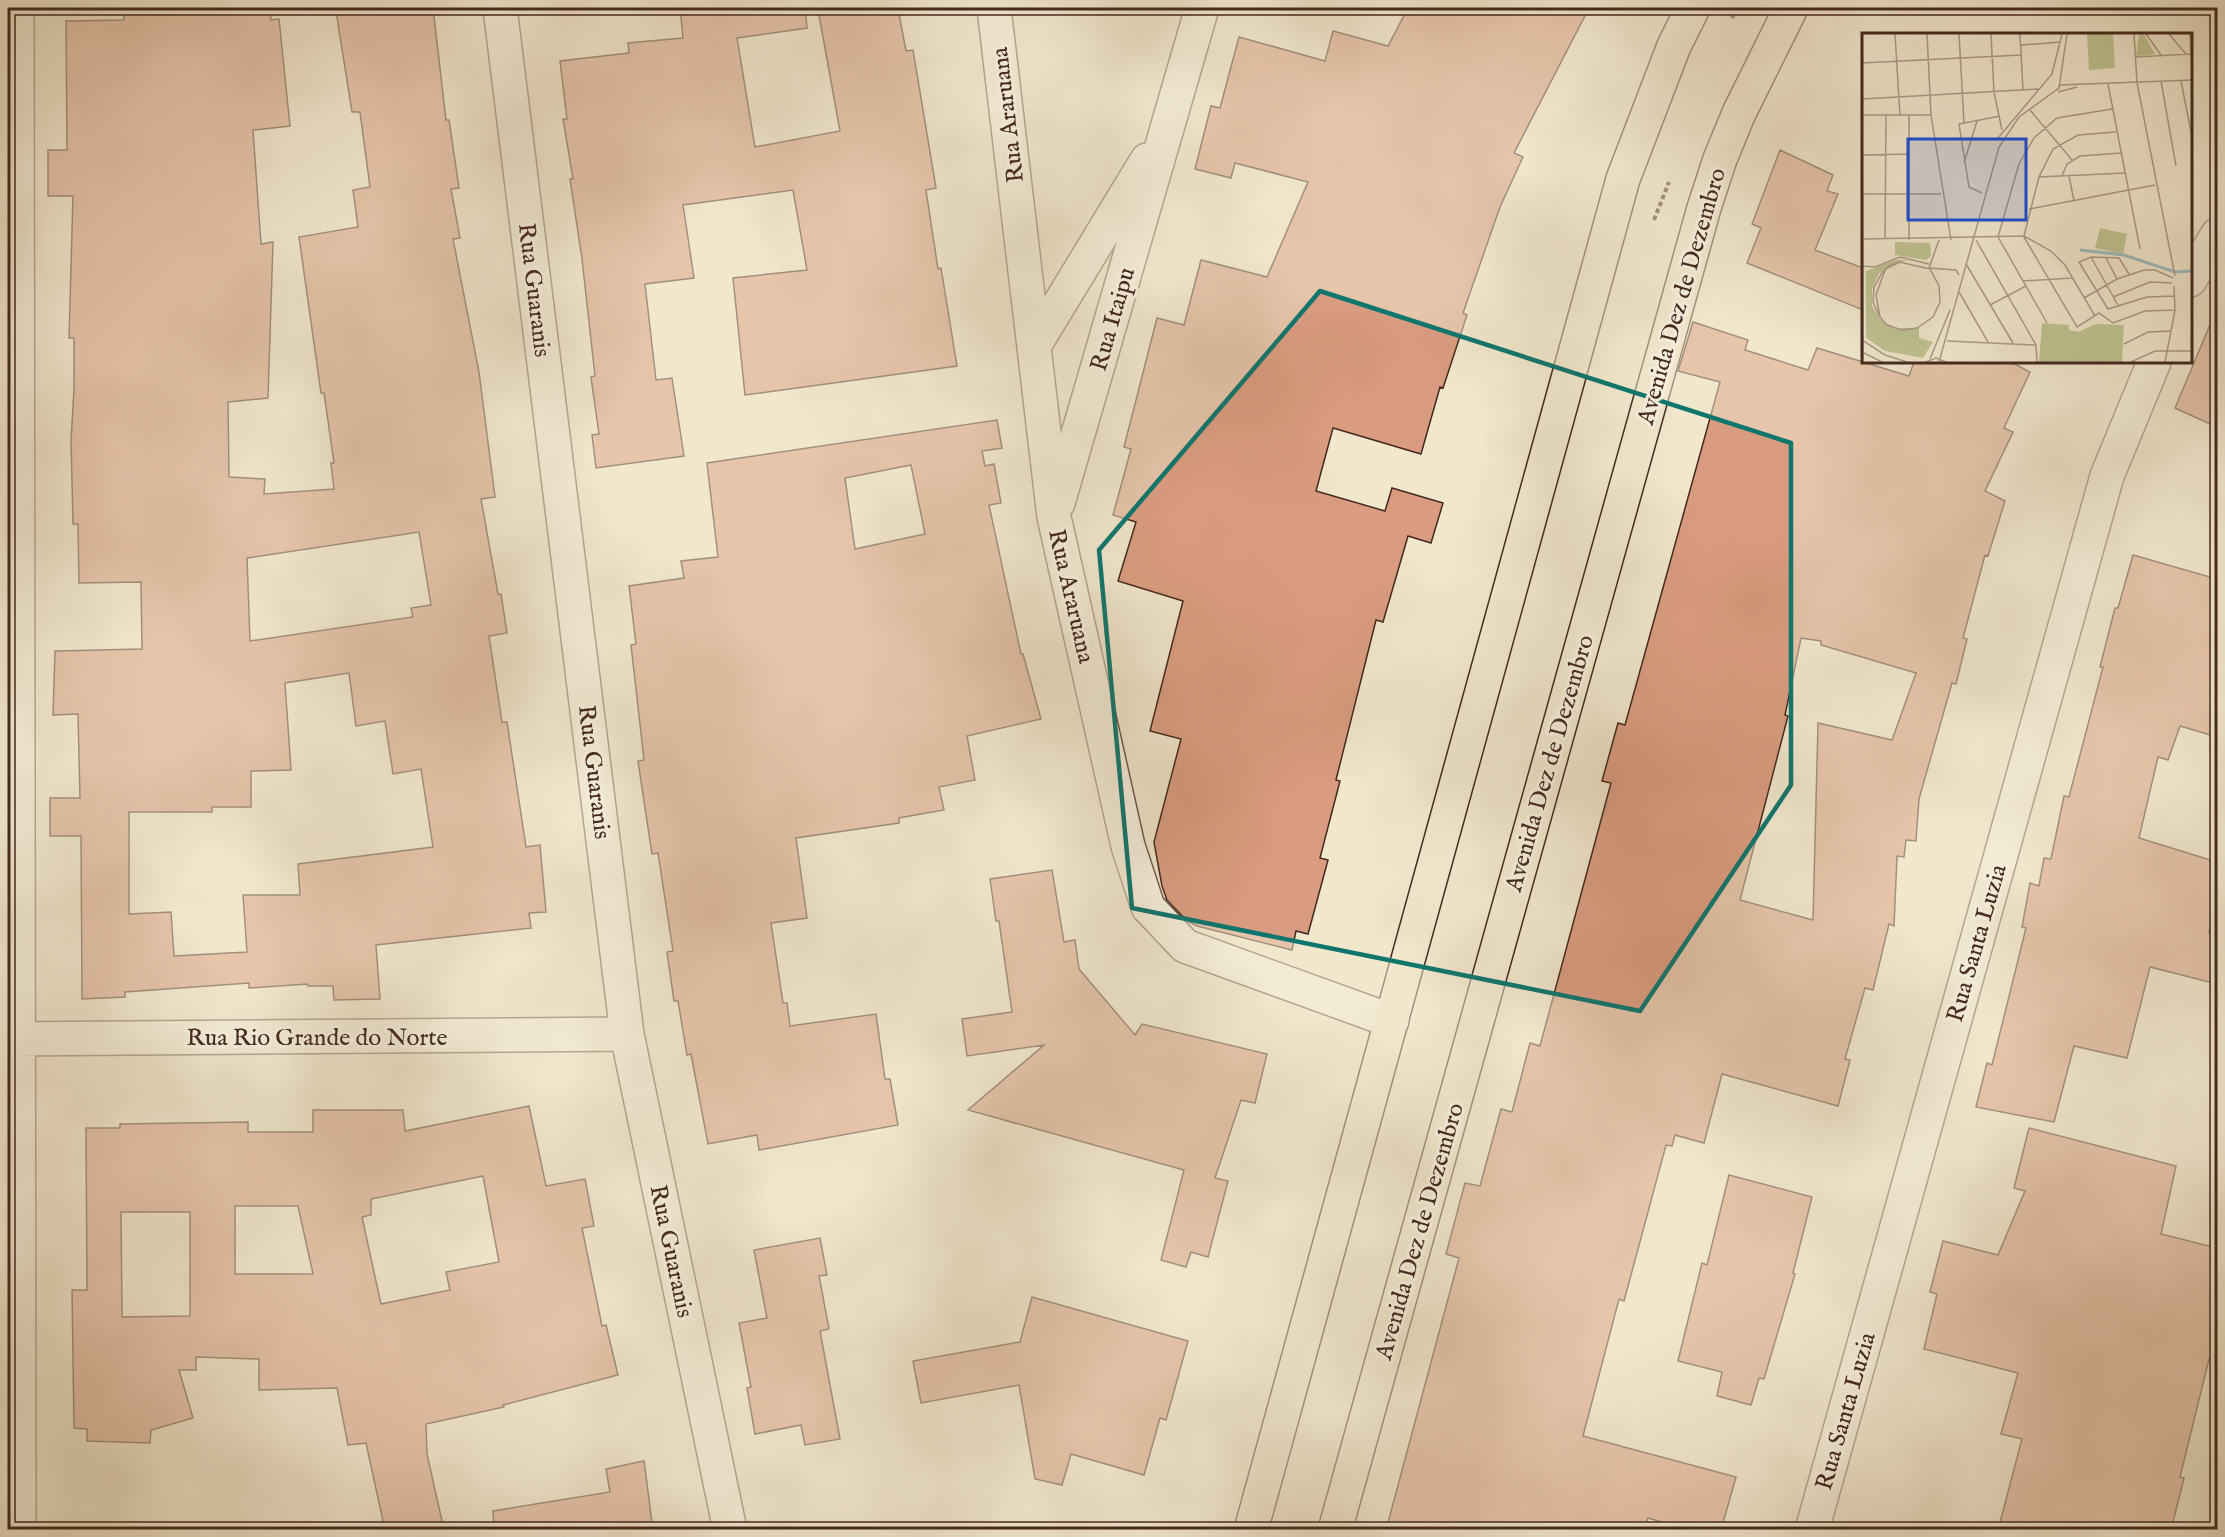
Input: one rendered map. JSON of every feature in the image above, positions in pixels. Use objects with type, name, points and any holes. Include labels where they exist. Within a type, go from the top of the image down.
[{"type":"highway","points":[[1251,1530],[1623,179],[1674,46],[1694,8]]},
{"type":"highway","name":"Avenida Dez de Dezembro","points":[[1335,1530],[1704,208],[1720,159],[1739,113],[1791,8]]},
{"type":"street","points":[[17,8],[12,285],[13,1039],[20,1530]]},
{"type":"street","name":"Rua Guaranis","points":[[500,8],[627,1034],[730,1530]]},
{"type":"street","name":"Rua Araruana","points":[[994,8],[1054,517],[1128,846],[1148,907],[1185,946],[1392,1021]]},
{"type":"street","name":"Rua Itaipu","points":[[1054,517],[1202,8]]},
{"type":"street","name":"Rua Itaipu","points":[[1034,346],[1170,122]]},
{"type":"street","points":[[2192,277],[2217,234]]},
{"type":"street","name":"Rua Santa Luzia","points":[[1812,1530],[2107,476],[2154,363]]},
{"type":"street","name":"Rua Rio Grande do Norte","points":[[13,1039],[627,1034]]},
{"type":"highlighted area","points":[[1320,291],[1791,443],[1791,785],[1640,1011],[1132,908],[1099,550]]},
{"type":"building","points":[[124,8],[270,8],[271,20],[279,19],[290,126],[253,130],[261,244],[273,242],[268,398],[228,402],[229,477],[265,479],[264,494],[334,489],[331,463],[334,463],[324,393],[321,393],[299,237],[358,227],[353,190],[370,187],[360,112],[352,112],[336,11],[364,8],[433,8],[446,120],[449,120],[459,188],[451,189],[460,238],[453,239],[479,372],[495,497],[481,499],[507,633],[489,636],[502,722],[507,722],[526,847],[540,845],[546,912],[529,913],[531,928],[376,945],[380,999],[334,1000],[333,986],[308,986],[307,984],[249,988],[249,983],[125,992],[125,997],[82,999],[81,836],[50,836],[50,798],[80,798],[78,714],[53,715],[55,651],[142,649],[141,582],[79,583],[78,524],[73,524],[71,441],[74,338],[69,338],[73,196],[48,196],[48,150],[67,150],[66,21],[124,20]],"holes":[[[419,532],[431,605],[411,608],[413,617],[250,641],[247,558]],[[349,673],[356,726],[385,721],[393,774],[421,769],[433,847],[298,864],[300,895],[243,895],[247,952],[174,956],[171,912],[129,914],[129,812],[212,812],[212,807],[251,807],[251,771],[291,770],[285,683]]]},
{"type":"building","points":[[680,8],[805,8],[807,28],[737,38],[755,147],[840,131],[819,15],[831,12],[830,8],[898,8],[906,51],[913,50],[936,188],[926,190],[938,269],[941,268],[957,366],[745,395],[733,278],[807,270],[793,190],[683,205],[694,278],[645,284],[656,380],[672,378],[684,456],[596,468],[592,435],[599,434],[591,377],[595,376],[582,259],[570,179],[573,179],[563,119],[567,119],[560,61],[629,53],[628,43],[683,38]]},
{"type":"building","points":[[1408,8],[1589,8],[1514,153],[1523,157],[1500,207],[1463,313],[1467,315],[1443,388],[1440,387],[1421,454],[1333,428],[1316,491],[1385,511],[1392,488],[1443,503],[1431,543],[1408,536],[1383,622],[1376,620],[1336,780],[1340,781],[1320,858],[1328,860],[1308,934],[1296,931],[1292,950],[1197,926],[1187,921],[1167,900],[1162,886],[1154,842],[1181,739],[1150,731],[1183,601],[1118,581],[1136,522],[1113,515],[1131,449],[1124,447],[1157,318],[1184,325],[1201,260],[1267,277],[1308,182],[1235,163],[1231,178],[1195,169],[1211,106],[1220,108],[1239,37],[1325,61],[1333,31],[1388,46]]},
{"type":"building","points":[[1780,150],[1833,175],[1827,191],[1838,194],[1815,250],[1862,268],[1862,310],[1747,263],[1761,228],[1752,224]]},
{"type":"building","points":[[2217,308],[2217,427],[2175,408]]},
{"type":"building","points":[[1693,322],[1748,340],[1745,350],[1808,370],[1817,348],[1909,376],[1914,363],[2013,363],[2030,372],[2004,428],[2013,432],[1985,491],[2005,501],[1988,556],[1985,555],[1963,638],[1967,639],[1956,684],[1952,683],[1919,799],[1916,841],[1906,840],[1904,857],[1897,856],[1894,926],[1889,924],[1873,990],[1865,988],[1845,1059],[1850,1060],[1838,1106],[1722,1074],[1704,1143],[1675,1135],[1672,1146],[1666,1145],[1624,1301],[1619,1299],[1583,1436],[1736,1477],[1721,1530],[1688,1530],[1648,1518],[1644,1530],[1386,1530],[1459,1258],[1446,1254],[1465,1183],[1480,1186],[1501,1109],[1512,1112],[1530,1043],[1540,1046],[1611,783],[1602,781],[1618,723],[1625,725],[1720,382],[1678,371]],"holes":[[[1801,638],[1821,641],[1821,645],[1916,673],[1892,740],[1818,723],[1813,920],[1740,900],[1788,716],[1785,715]]]},
{"type":"building","points":[[997,420],[1002,448],[982,451],[985,466],[994,464],[1001,503],[989,505],[1021,654],[1023,654],[1041,719],[967,736],[975,780],[939,787],[944,810],[899,818],[899,823],[796,838],[807,918],[771,923],[783,1003],[787,1003],[790,1026],[876,1014],[885,1079],[890,1079],[898,1125],[759,1150],[757,1135],[708,1144],[691,1054],[687,1055],[678,1001],[674,1001],[667,952],[673,951],[658,853],[652,854],[638,761],[644,760],[631,645],[636,644],[629,586],[684,578],[681,561],[718,557],[707,463]],"holes":[[[911,465],[925,534],[855,549],[845,478]]]},
{"type":"building","points":[[2133,555],[2217,579],[2217,737],[2180,726],[2168,760],[2158,757],[2139,838],[2217,862],[2217,903],[2209,932],[2217,934],[2217,984],[2150,967],[2127,1058],[2074,1046],[2054,1122],[1976,1107],[1987,1063],[1992,1065],[2026,928],[2022,927],[2030,883],[2039,886],[2044,858],[2051,859],[2064,796],[2069,797],[2103,667],[2100,667],[2115,608],[2118,608]]},
{"type":"building","points":[[1052,870],[1064,942],[1075,940],[1079,969],[1135,1035],[1142,1024],[1267,1054],[1255,1103],[1241,1100],[1215,1178],[1228,1181],[1208,1257],[1191,1252],[1186,1267],[1161,1260],[1184,1170],[968,1110],[1044,1045],[967,1056],[962,1019],[1012,1012],[999,921],[996,921],[990,879]]},
{"type":"building","points":[[529,1106],[546,1186],[585,1179],[594,1226],[582,1228],[602,1326],[606,1325],[618,1375],[503,1405],[504,1407],[426,1424],[427,1454],[444,1530],[385,1530],[366,1443],[348,1445],[337,1388],[259,1390],[259,1359],[196,1357],[196,1370],[179,1370],[193,1418],[151,1430],[150,1443],[87,1441],[87,1429],[74,1428],[72,1290],[87,1290],[86,1128],[120,1128],[120,1124],[248,1122],[248,1132],[313,1132],[313,1110],[403,1110],[405,1131]],"holes":[[[483,1176],[499,1262],[446,1272],[450,1290],[381,1304],[362,1217],[371,1215],[371,1199]],[[235,1206],[298,1206],[313,1274],[235,1274]],[[121,1212],[190,1212],[190,1316],[122,1317]]]},
{"type":"building","points":[[2029,1128],[2176,1166],[2161,1234],[2217,1248],[2217,1334],[2180,1477],[2184,1478],[2171,1530],[1998,1530],[2022,1439],[2001,1434],[2018,1373],[1924,1349],[1937,1294],[1930,1292],[1943,1241],[1998,1255],[2025,1191],[2014,1188]]},
{"type":"building","points":[[1729,1175],[1812,1197],[1793,1273],[1795,1274],[1764,1379],[1759,1378],[1751,1405],[1717,1396],[1722,1372],[1678,1361],[1702,1263],[1707,1265]]},
{"type":"building","points":[[820,1238],[827,1275],[819,1276],[829,1329],[820,1331],[840,1439],[805,1445],[801,1425],[755,1434],[747,1388],[751,1387],[739,1323],[767,1318],[754,1250]]},
{"type":"building","points":[[1032,1297],[1188,1341],[1166,1420],[1160,1418],[1144,1475],[1071,1454],[1062,1485],[1035,1479],[1019,1385],[921,1403],[913,1361],[1020,1342]]},
{"type":"building","points":[[644,1461],[653,1530],[494,1530],[493,1511],[610,1492],[606,1469]]}]
